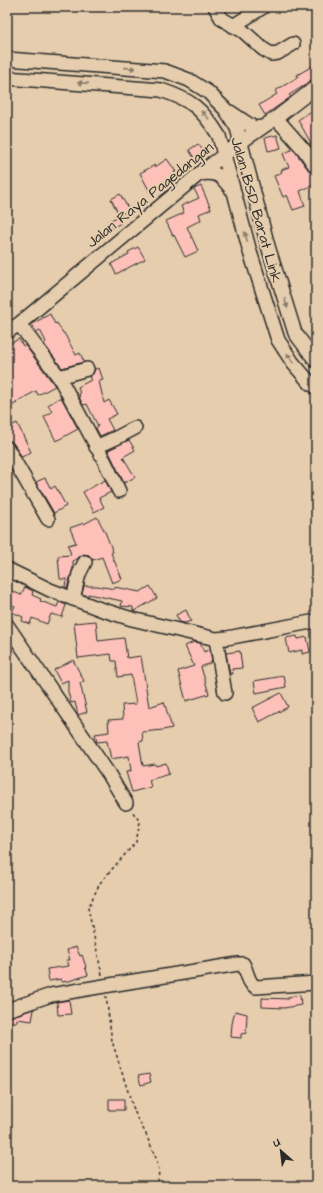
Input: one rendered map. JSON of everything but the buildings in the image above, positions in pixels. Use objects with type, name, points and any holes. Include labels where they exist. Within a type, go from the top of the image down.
[{"type":"street","points":[[215,7],[222,19],[243,31],[263,49],[271,54],[278,53],[293,44]]},
{"type":"street","points":[[233,26],[264,7]]},
{"type":"street","name":"Jalan BSD Barat Link","points":[[7,59],[165,71],[189,80],[208,92],[225,109],[237,128],[268,246],[295,333],[316,361]]},
{"type":"street","name":"Jalan BSD Barat Link","points":[[7,78],[161,90],[181,97],[196,106],[210,121],[219,136],[250,252],[278,340],[294,363],[316,388]]},
{"type":"street","name":"Jalan Raya Pagedangan","points":[[7,332],[19,324],[224,154],[276,118],[316,87]]},
{"type":"street","points":[[225,109],[254,128],[263,127]]},
{"type":"street","points":[[276,118],[305,151],[316,167]]},
{"type":"street","points":[[199,174],[210,172],[218,175],[234,193]]},
{"type":"street","points":[[19,324],[59,378],[105,462],[119,491]]},
{"type":"street","points":[[59,378],[87,368]]},
{"type":"street","points":[[96,447],[135,428]]},
{"type":"street","points":[[7,448],[48,519]]},
{"type":"street","points":[[73,599],[79,574],[85,562]]},
{"type":"street","points":[[7,569],[50,590],[132,619],[216,639],[316,621]]},
{"type":"street","points":[[7,625],[108,773],[126,803]]},
{"type":"street","points":[[216,639],[225,693]]},
{"type":"street","points":[[7,1010],[51,996],[238,964],[243,964],[252,985],[256,987],[316,983]]}]
